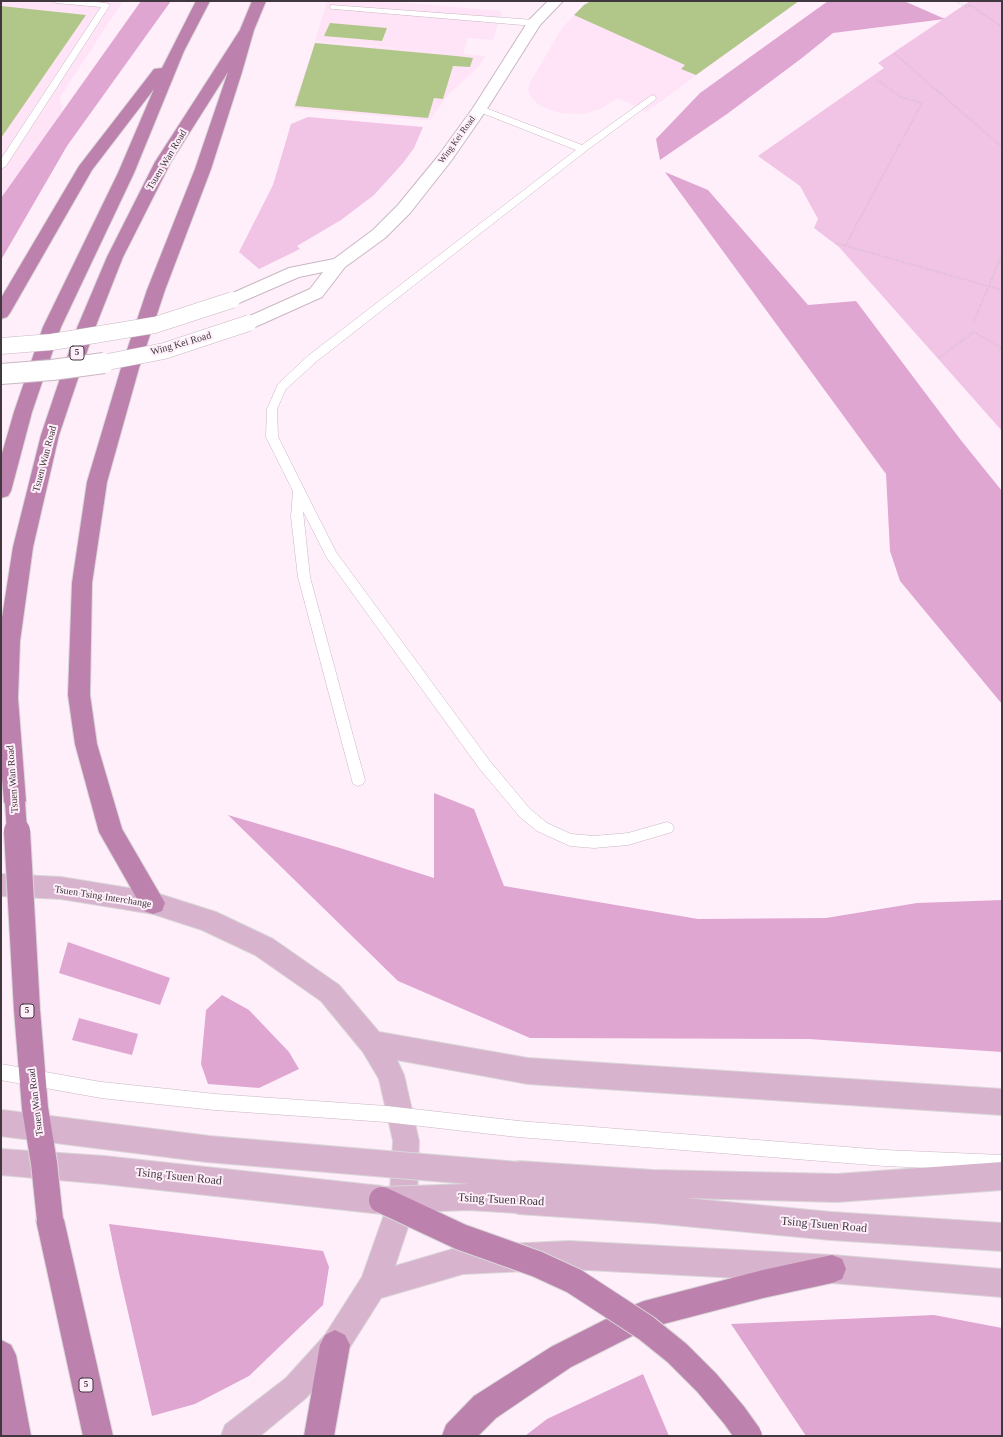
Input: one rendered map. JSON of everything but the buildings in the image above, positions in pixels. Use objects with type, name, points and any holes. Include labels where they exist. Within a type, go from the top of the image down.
[{"type":"highway","points":[[1,492],[23,412],[52,327],[126,173],[176,51],[202,1]]},
{"type":"highway","name":"Tsuen Wan Road","points":[[98,1436],[50,1220],[36,1108],[26,1010],[15,802],[7,698],[9,641],[23,547],[50,436],[86,328],[115,257],[163,162],[248,30],[259,1]]},
{"type":"highway","points":[[153,903],[111,832],[86,744],[79,694],[82,584],[97,482],[130,368],[156,290],[203,169],[248,30]]},
{"type":"highway","points":[[1,313],[85,169],[176,51]]},
{"type":"highway","points":[[382,1200],[461,1237],[537,1264],[574,1281],[610,1304],[646,1328],[678,1353],[707,1383],[734,1415],[749,1436]]},
{"type":"highway","points":[[457,1436],[486,1407],[561,1357],[644,1315],[763,1284],[832,1269]]},
{"type":"highway","points":[[318,1436],[335,1345]]},
{"type":"highway","points":[[1,1355],[16,1436]]},
{"type":"main road","name":"Tsuen Tsing Interchange","points":[[1,885],[61,888],[153,903],[207,920],[264,947],[330,993],[372,1043],[391,1075],[406,1141],[403,1200],[385,1255],[372,1287],[335,1345],[296,1388],[236,1436]]},
{"type":"main road","points":[[372,1043],[528,1071],[1002,1102]]},
{"type":"main road","name":"Tsing Tsuen Road","points":[[1,1123],[518,1187],[653,1209],[831,1226],[1002,1237]]},
{"type":"main road","name":"Tsing Tsuen Road","points":[[1,1162],[104,1170],[382,1200],[469,1197],[518,1187],[653,1184],[830,1188],[1002,1176]]},
{"type":"main road","points":[[372,1287],[463,1260],[569,1255],[832,1269],[1002,1283]]},
{"type":"street","name":"Wing Kei Road","points":[[1,374],[52,370],[114,361],[157,352],[207,338],[249,322],[316,293],[339,263],[379,234],[404,209],[445,158],[480,109],[534,23],[556,1]]},
{"type":"street","name":"Wing Kei Road","points":[[1,346],[52,342],[140,328],[193,314],[232,300],[295,272],[339,263]]},
{"type":"lane","points":[[1,166],[106,5],[56,1]]},
{"type":"lane","points":[[334,6],[534,23]]},
{"type":"lane","points":[[652,98],[583,149],[313,358],[282,387],[272,409],[272,437],[331,555],[484,764],[525,813],[542,827],[570,840],[594,842],[628,839],[667,828]]},
{"type":"lane","points":[[480,109],[583,149]]},
{"type":"lane","points":[[299,490],[297,517],[304,577],[358,780]]},
{"type":"lane","points":[[1,1072],[101,1090],[215,1102],[386,1114],[518,1129],[884,1158],[1002,1163]]},
{"type":"path","points":[[955,1],[967,7],[970,5],[1002,27]]},
{"type":"path","points":[[895,54],[1002,147]]},
{"type":"path","points":[[845,246],[922,103],[901,97],[876,79]]},
{"type":"path","points":[[836,243],[1002,290]]},
{"type":"path","points":[[974,321],[1002,255]]},
{"type":"path","points":[[940,357],[974,332],[1002,348]]},
{"type":"shaded area","points":[[1,1],[123,1],[60,97],[64,121],[1,219]]},
{"type":"shaded area","points":[[141,1],[171,1],[67,146],[1,260],[1,198]]},
{"type":"shaded area","points":[[327,1],[384,1],[502,11],[493,40],[468,38],[463,54],[486,56],[478,67],[449,94],[430,120],[424,120],[293,108],[315,42],[461,54],[315,41]]},
{"type":"shaded area","points":[[591,1],[799,1],[646,112],[618,98],[601,109],[582,114],[560,113],[547,109],[538,104],[531,97],[528,90],[529,84],[562,28],[584,5]]},
{"type":"shaded area","points":[[828,1],[904,1],[945,19],[833,33],[727,114],[660,160],[656,139],[700,93]]},
{"type":"shaded area","points":[[970,1],[1002,1],[1002,431],[839,247],[814,228],[818,219],[800,186],[758,156],[884,68],[878,63]]},
{"type":"shaded area","points":[[308,117],[423,127],[414,148],[403,163],[374,195],[341,220],[297,246],[300,249],[259,269],[239,252],[273,185],[291,124]]},
{"type":"shaded area","points":[[665,172],[708,190],[808,305],[856,301],[960,439],[1002,491],[1002,704],[900,581],[890,551],[886,474]]},
{"type":"shaded area","points":[[434,793],[474,809],[504,886],[698,919],[826,918],[917,903],[1002,900],[1002,1052],[809,1039],[530,1038],[398,981],[228,815],[434,878]]},
{"type":"shaded area","points":[[68,942],[170,978],[160,1005],[59,973]]},
{"type":"shaded area","points":[[222,995],[249,1010],[289,1052],[299,1069],[259,1088],[208,1084],[201,1064],[206,1010]]},
{"type":"shaded area","points":[[79,1018],[138,1034],[132,1055],[72,1040]]},
{"type":"shaded area","points":[[109,1224],[323,1251],[329,1267],[323,1305],[249,1376],[195,1404],[152,1416]]},
{"type":"shaded area","points":[[934,1315],[1002,1328],[1002,1436],[806,1436],[731,1324]]},
{"type":"shaded area","points":[[643,1374],[669,1436],[525,1436],[547,1419]]}]
